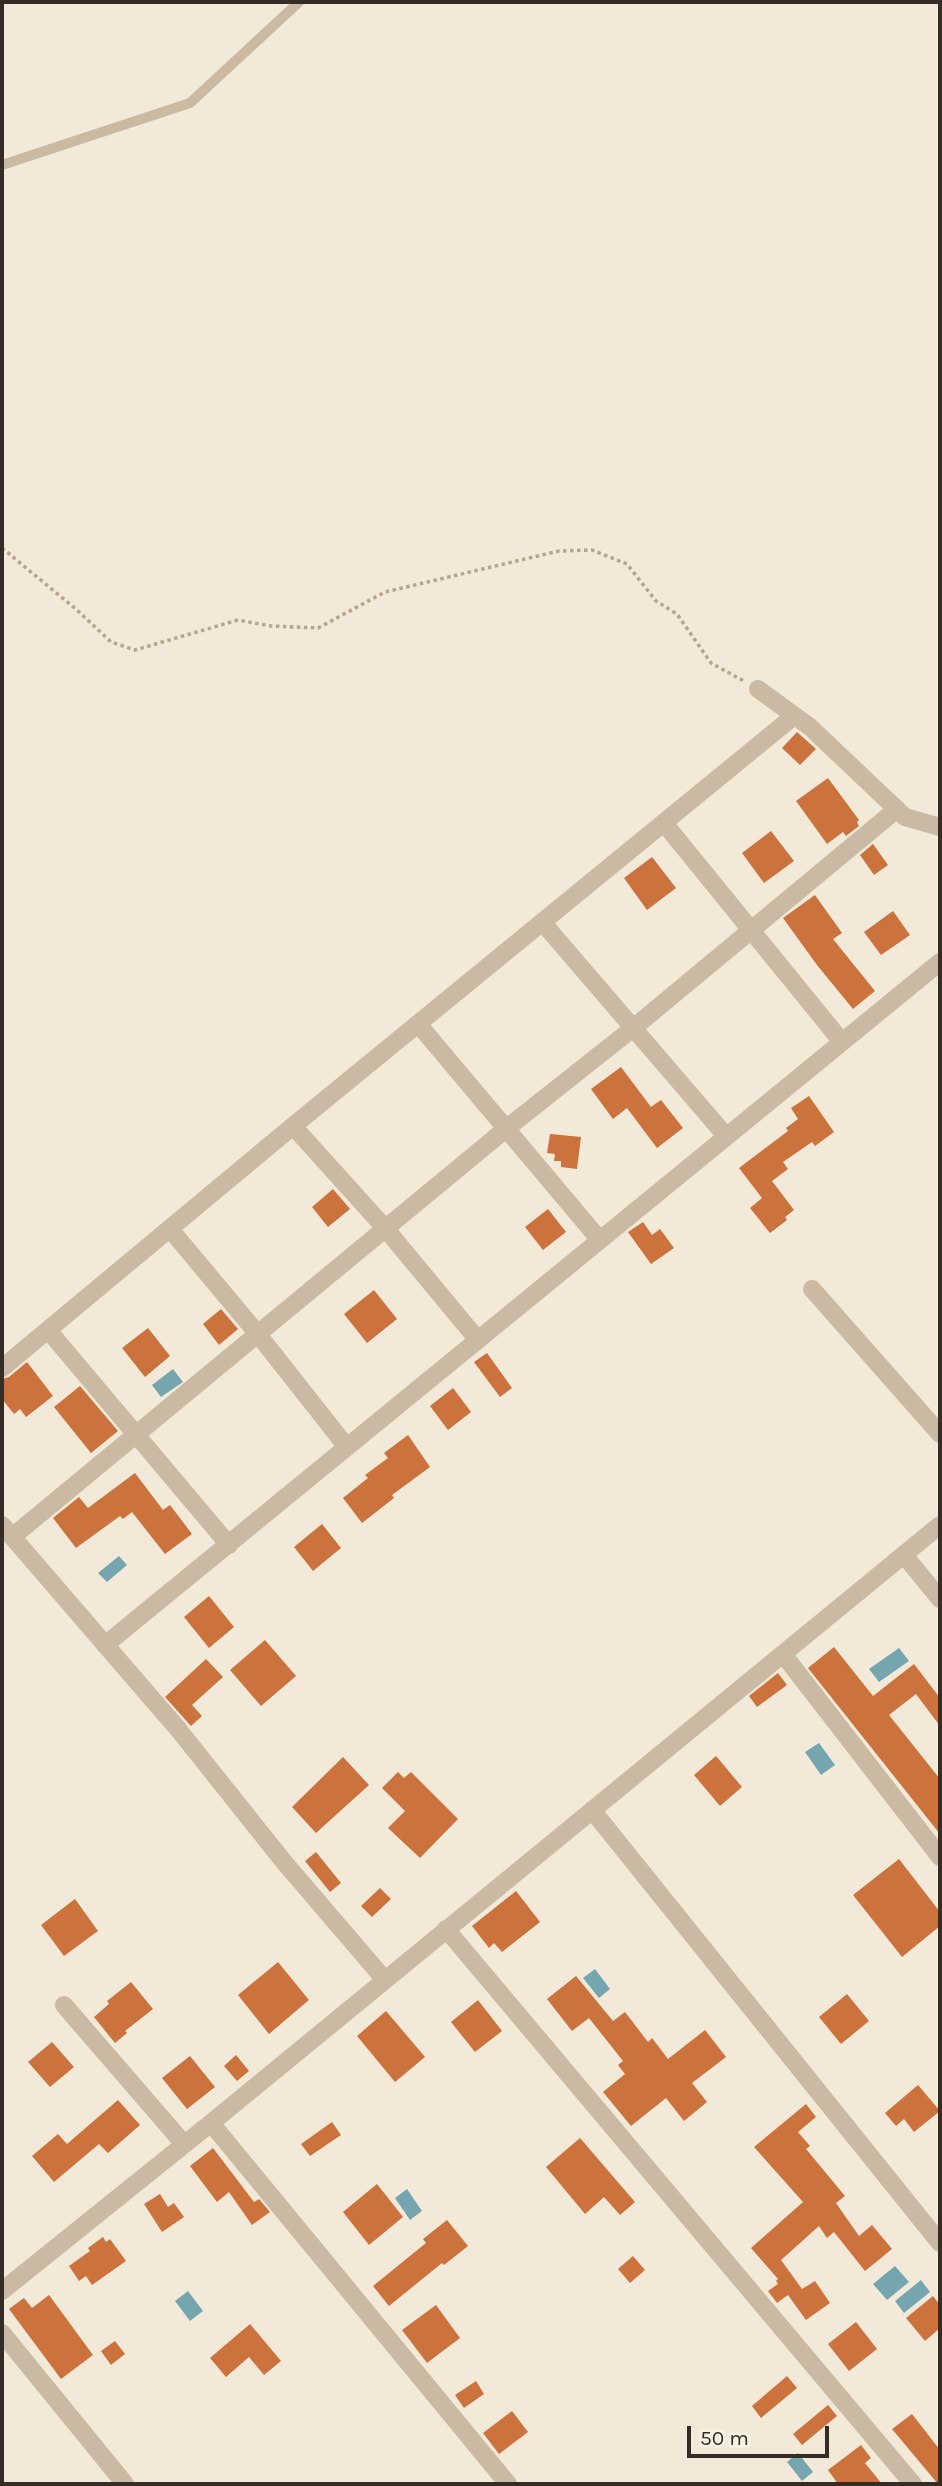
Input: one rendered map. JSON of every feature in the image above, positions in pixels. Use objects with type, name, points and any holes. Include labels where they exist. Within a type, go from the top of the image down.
[{"type":"street","points":[[758,689],[794,716],[905,817],[938,823]]},
{"type":"street","points":[[2,1368],[794,716]]},
{"type":"street","points":[[385,1980],[7,1531],[136,1435],[897,809]]},
{"type":"street","points":[[664,823],[842,1042]]},
{"type":"street","points":[[542,923],[726,1136]]},
{"type":"street","points":[[105,1645],[940,962]]},
{"type":"street","points":[[419,1025],[599,1239]]},
{"type":"street","points":[[293,1126],[385,1228],[478,1340]]},
{"type":"street","points":[[170,1229],[346,1446]]},
{"type":"street","points":[[812,1289],[940,1434]]},
{"type":"street","points":[[48,1330],[229,1545]]},
{"type":"street","points":[[2,2291],[940,1525]]},
{"type":"street","points":[[904,1555],[940,1599]]},
{"type":"street","points":[[783,1654],[940,1857]]},
{"type":"street","points":[[592,1810],[940,2243]]},
{"type":"street","points":[[446,1929],[913,2484]]},
{"type":"street","points":[[64,2005],[184,2144]]},
{"type":"street","points":[[211,2123],[508,2484]]},
{"type":"street","points":[[2,2333],[125,2484]]},
{"type":"lane","points":[[2,165],[190,103],[299,2]]},
{"type":"path","points":[[2,548],[111,642],[135,650],[238,620],[271,626],[318,628],[385,592],[559,551],[592,550],[627,565],[656,601],[677,614],[710,663],[758,689]]},
{"type":"water","points":[[173,1369],[183,1382],[161,1397],[152,1385]]},
{"type":"water","points":[[119,1556],[127,1565],[107,1582],[98,1573]]},
{"type":"water","points":[[899,1648],[909,1661],[879,1682],[869,1669]]},
{"type":"water","points":[[819,1743],[835,1765],[821,1775],[805,1752]]},
{"type":"water","points":[[595,1969],[610,1989],[599,1998],[583,1978]]},
{"type":"water","points":[[407,2189],[422,2211],[410,2220],[395,2198]]},
{"type":"water","points":[[895,2266],[909,2282],[887,2300],[873,2284]]},
{"type":"water","points":[[921,2280],[930,2292],[904,2313],[895,2301]]},
{"type":"water","points":[[188,2291],[203,2311],[190,2321],[175,2301]]},
{"type":"water","points":[[798,2453],[813,2472],[802,2481],[787,2462]]},
{"type":"building","points":[[797,732],[816,749],[800,765],[782,748]]},
{"type":"building","points":[[828,778],[859,820],[859,826],[846,836],[843,832],[827,844],[796,801]]},
{"type":"building","points":[[771,831],[794,861],[764,883],[742,853]]},
{"type":"building","points":[[873,844],[888,865],[874,875],[860,855]]},
{"type":"building","points":[[652,857],[676,888],[647,910],[624,878]]},
{"type":"building","points":[[815,895],[842,933],[833,939],[875,991],[853,1009],[783,918]]},
{"type":"building","points":[[893,911],[910,935],[881,955],[864,932]]},
{"type":"building","points":[[621,1067],[651,1107],[661,1100],[683,1128],[657,1148],[627,1108],[613,1119],[591,1089]]},
{"type":"building","points":[[809,1096],[834,1132],[815,1146],[812,1142],[783,1162],[788,1169],[772,1181],[794,1210],[785,1217],[787,1220],[770,1233],[750,1208],[762,1198],[739,1168],[788,1131],[786,1128],[798,1119],[791,1108]]},
{"type":"building","points":[[550,1134],[581,1137],[577,1169],[561,1167],[561,1161],[554,1161],[555,1154],[547,1153]]},
{"type":"building","points":[[333,1189],[350,1209],[328,1227],[312,1207]]},
{"type":"building","points":[[548,1209],[566,1232],[543,1250],[525,1227]]},
{"type":"building","points":[[643,1222],[652,1235],[660,1229],[674,1248],[651,1264],[628,1232]]},
{"type":"building","points":[[374,1290],[397,1319],[367,1343],[344,1314]]},
{"type":"building","points":[[221,1309],[238,1329],[219,1345],[203,1324]]},
{"type":"building","points":[[148,1328],[170,1356],[145,1377],[122,1348]]},
{"type":"building","points":[[487,1353],[512,1388],[500,1397],[474,1362]]},
{"type":"building","points":[[27,1362],[53,1396],[26,1417],[20,1409],[14,1414],[2,1399],[2,1379],[9,1377]]},
{"type":"building","points":[[80,1386],[118,1431],[91,1453],[54,1407]]},
{"type":"building","points":[[453,1388],[471,1412],[448,1430],[430,1406]]},
{"type":"building","points":[[408,1435],[430,1467],[392,1495],[394,1498],[362,1523],[343,1498],[368,1478],[365,1475],[388,1458],[384,1453]]},
{"type":"building","points":[[135,1473],[163,1510],[170,1505],[192,1534],[165,1554],[132,1512],[123,1519],[120,1516],[76,1548],[53,1518],[79,1497],[88,1508]]},
{"type":"building","points":[[322,1524],[341,1548],[313,1571],[294,1547]]},
{"type":"building","points":[[209,1596],[234,1627],[209,1648],[184,1617]]},
{"type":"building","points":[[265,1640],[296,1676],[261,1706],[230,1670]]},
{"type":"building","points":[[834,1647],[873,1696],[914,1664],[940,1698],[940,1726],[916,1694],[889,1715],[940,1779],[940,1834],[808,1668]]},
{"type":"building","points":[[206,1659],[223,1677],[192,1705],[202,1716],[191,1726],[165,1697]]},
{"type":"building","points":[[778,1673],[787,1685],[757,1707],[749,1696]]},
{"type":"building","points":[[716,1756],[742,1787],[720,1806],[694,1775]]},
{"type":"building","points":[[343,1757],[369,1785],[316,1833],[292,1807]]},
{"type":"building","points":[[398,1772],[404,1778],[411,1772],[458,1819],[420,1858],[388,1828],[405,1811],[382,1788]]},
{"type":"building","points":[[316,1852],[341,1883],[330,1892],[305,1861]]},
{"type":"building","points":[[899,1859],[940,1912],[940,1926],[902,1957],[853,1895]]},
{"type":"building","points":[[380,1888],[391,1899],[372,1917],[361,1906]]},
{"type":"building","points":[[516,1891],[540,1922],[502,1952],[494,1943],[489,1948],[472,1926]]},
{"type":"building","points":[[75,1899],[98,1931],[64,1956],[41,1925]]},
{"type":"building","points":[[278,1962],[309,2000],[269,2034],[238,1995]]},
{"type":"building","points":[[576,1976],[613,2021],[625,2012],[648,2042],[652,2038],[668,2059],[705,2030],[726,2057],[692,2083],[707,2102],[684,2121],[666,2098],[631,2126],[603,2092],[625,2074],[618,2065],[623,2061],[589,2018],[572,2031],[547,1999]]},
{"type":"building","points":[[131,1982],[153,2009],[125,2031],[127,2033],[115,2043],[94,2017],[109,2004],[107,2001]]},
{"type":"building","points":[[847,1994],[869,2021],[841,2044],[819,2017]]},
{"type":"building","points":[[478,2000],[502,2031],[475,2052],[451,2022]]},
{"type":"building","points":[[386,2011],[425,2057],[395,2082],[357,2036]]},
{"type":"building","points":[[52,2042],[74,2067],[50,2087],[28,2062]]},
{"type":"building","points":[[236,2055],[249,2071],[237,2081],[224,2066]]},
{"type":"building","points":[[190,2056],[215,2087],[187,2109],[162,2078]]},
{"type":"building","points":[[918,2085],[940,2111],[914,2132],[904,2119],[896,2126],[885,2113]]},
{"type":"building","points":[[118,2100],[140,2125],[108,2153],[99,2144],[54,2182],[32,2156],[58,2134],[67,2144]]},
{"type":"building","points":[[806,2104],[816,2117],[798,2132],[810,2146],[806,2149],[845,2196],[836,2203],[859,2236],[872,2225],[892,2249],[865,2271],[834,2232],[827,2238],[819,2226],[781,2260],[802,2289],[815,2281],[830,2303],[806,2320],[788,2295],[777,2303],[768,2291],[778,2284],[778,2279],[751,2248],[803,2202],[754,2147]]},
{"type":"building","points":[[332,2122],[341,2135],[310,2156],[301,2144]]},
{"type":"building","points":[[580,2138],[635,2202],[620,2215],[604,2197],[585,2214],[546,2167]]},
{"type":"building","points":[[213,2148],[254,2202],[259,2199],[270,2212],[252,2225],[229,2192],[217,2202],[190,2166]]},
{"type":"building","points":[[377,2184],[403,2217],[369,2245],[343,2212]]},
{"type":"building","points":[[160,2194],[168,2207],[174,2203],[184,2217],[162,2232],[144,2204]]},
{"type":"building","points":[[447,2220],[468,2246],[444,2265],[442,2263],[389,2306],[373,2286],[426,2243],[423,2239]]},
{"type":"building","points":[[103,2237],[106,2242],[110,2239],[126,2261],[92,2285],[86,2276],[79,2281],[69,2266],[90,2251],[88,2248]]},
{"type":"building","points":[[633,2256],[645,2270],[630,2283],[618,2269]]},
{"type":"building","points":[[49,2295],[93,2355],[61,2379],[9,2309],[24,2298],[32,2308]]},
{"type":"building","points":[[933,2296],[940,2305],[940,2328],[925,2341],[906,2318]]},
{"type":"building","points":[[436,2305],[460,2338],[427,2363],[402,2330]]},
{"type":"building","points":[[856,2322],[877,2349],[849,2371],[828,2344]]},
{"type":"building","points":[[250,2324],[281,2361],[264,2375],[249,2357],[226,2377],[210,2358]]},
{"type":"building","points":[[115,2341],[125,2354],[111,2365],[101,2351]]},
{"type":"building","points":[[787,2376],[797,2388],[761,2418],[752,2406]]},
{"type":"building","points":[[476,2381],[484,2394],[464,2408],[455,2395]]},
{"type":"building","points":[[828,2405],[837,2416],[802,2445],[793,2434]]},
{"type":"building","points":[[512,2411],[528,2432],[499,2454],[483,2433]]},
{"type":"building","points":[[912,2414],[940,2450],[940,2484],[892,2429]]},
{"type":"building","points":[[861,2445],[871,2458],[865,2463],[882,2484],[838,2484],[828,2470]]}]
